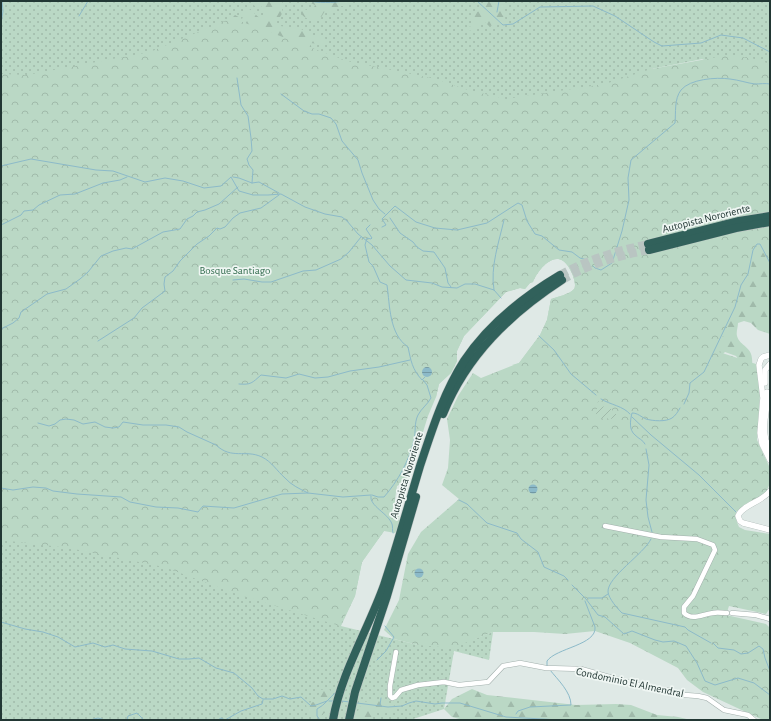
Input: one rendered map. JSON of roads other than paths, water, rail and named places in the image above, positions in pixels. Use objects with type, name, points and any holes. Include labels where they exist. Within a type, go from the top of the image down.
[{"type":"highway","name":"Autopista Nororiente","points":[[662,244],[739,221],[770,216]]},
{"type":"highway","name":"Autopista Nororiente","points":[[648,247],[770,222]]},
{"type":"highway","name":"Autopista Nororiente","points":[[333,720],[338,696],[378,600],[391,563],[433,426],[451,383],[469,354],[494,325],[522,300],[561,277],[505,322],[478,352],[457,383],[436,435],[389,590],[352,700],[349,720]]},
{"type":"street","points":[[770,355],[763,357],[759,365],[764,398],[760,433],[762,444],[770,460]]},
{"type":"street","points":[[761,359],[769,360],[765,373],[767,399],[764,434],[770,450]]},
{"type":"street","points":[[770,492],[761,500],[740,512],[738,518],[743,523],[770,530]]},
{"type":"street","points":[[606,526],[660,537],[698,539],[714,545],[715,550],[693,596],[684,607],[685,615],[692,617],[713,613],[729,613],[756,615],[770,619]]},
{"type":"street","name":"Condominio El Almendral","points":[[396,652],[390,686],[390,696],[392,698],[395,697],[401,690],[418,685],[444,682],[459,685],[488,682],[503,666],[520,663],[546,668],[581,669],[648,688],[698,696],[706,698],[724,710],[748,715],[754,720]]},
{"type":"water","points":[[427,367],[432,372],[427,377],[422,372]]},
{"type":"water","points":[[531,485],[535,485],[537,489],[535,493],[531,493],[529,491],[529,487]]},
{"type":"water","points":[[417,569],[421,569],[423,573],[421,577],[417,577],[415,575],[415,571]]},
{"type":"waterway","points":[[1,24],[3,11],[2,1]]},
{"type":"waterway","points":[[79,16],[88,1]]},
{"type":"waterway","points":[[310,1],[342,1]]},
{"type":"waterway","points":[[477,1],[503,25],[513,24],[540,7],[593,6],[615,16],[662,46],[701,43],[721,35],[743,38],[770,52]]},
{"type":"waterway","points":[[497,12],[499,1]]},
{"type":"waterway","points":[[237,78],[241,105],[248,116],[252,151],[247,159],[253,170],[252,183]]},
{"type":"waterway","points":[[593,266],[601,270],[612,263],[622,231],[629,200],[628,178],[631,160],[675,123],[676,102],[681,90],[690,83],[697,81],[724,78],[755,84],[770,84]]},
{"type":"waterway","points":[[281,94],[304,111],[331,118],[336,124],[342,141],[358,160],[373,200],[379,209],[385,214]]},
{"type":"waterway","points":[[1,166],[31,159],[96,170],[113,171],[145,182],[165,178],[183,181],[204,188],[221,186],[231,177],[239,191],[253,195],[281,194],[305,207],[325,214],[342,217],[358,234],[372,245],[390,266],[406,280],[432,283],[442,287],[457,288],[465,284],[475,284],[494,290],[501,298]]},
{"type":"waterway","points":[[1,225],[21,215],[24,211],[33,210],[39,205],[60,195],[75,194],[103,183],[120,180],[127,177]]},
{"type":"waterway","points":[[233,177],[252,183],[259,182],[279,193]]},
{"type":"waterway","points":[[1,329],[13,323],[19,318],[21,312],[47,294],[66,289],[80,279],[101,256],[126,248],[132,249],[163,232],[180,229],[187,219],[197,212],[219,204],[238,187]]},
{"type":"waterway","points":[[98,341],[134,318],[142,308],[165,291],[165,277],[173,271],[180,261],[197,244],[209,236],[217,228],[220,229],[225,227],[240,213],[261,208],[279,195]]},
{"type":"waterway","points":[[382,227],[386,225],[382,219],[395,206],[416,222],[435,228],[457,230],[487,223],[518,203],[522,205],[527,221],[535,234],[542,236],[559,250],[572,252],[580,258],[587,260]]},
{"type":"waterway","points":[[390,218],[400,233],[413,242],[417,247],[423,251],[434,252],[445,268],[448,283],[451,287]]},
{"type":"waterway","points":[[494,290],[494,264],[504,220]]},
{"type":"waterway","points":[[370,225],[366,229],[372,238],[367,238],[365,245],[369,262],[373,266],[380,282],[387,285],[390,310],[397,335],[408,347],[411,361],[416,372],[422,380],[425,377]]},
{"type":"waterway","points":[[233,280],[244,279],[271,282],[303,271],[316,270],[341,259],[349,252],[361,237]]},
{"type":"waterway","points":[[684,404],[689,393],[690,383],[704,372],[735,307],[741,285],[748,274],[753,250],[757,244],[760,244],[770,263]]},
{"type":"waterway","points":[[539,336],[554,350],[571,374],[596,395]]},
{"type":"waterway","points":[[239,384],[251,383],[261,375],[286,378],[299,374],[315,378],[328,377],[350,371],[379,367],[410,360]]},
{"type":"waterway","points":[[372,495],[384,497],[394,484],[406,463],[414,440],[417,418],[419,413],[431,398],[427,385],[423,380]]},
{"type":"waterway","points":[[601,399],[624,409],[630,414]]},
{"type":"waterway","points":[[645,444],[632,431],[630,422],[632,413],[638,414],[646,419],[663,421],[672,418],[680,408]]},
{"type":"waterway","points":[[632,417],[699,475],[736,512]]},
{"type":"waterway","points":[[38,423],[49,426],[60,420],[66,419],[74,420],[83,424],[95,422],[105,427],[113,428],[119,427],[123,422],[143,425],[166,425],[179,427],[228,452],[256,455],[266,459],[290,483],[308,493]]},
{"type":"waterway","points":[[646,449],[649,465],[646,500],[652,532]]},
{"type":"waterway","points":[[1,488],[13,490],[33,487],[77,494],[121,497],[130,502],[198,512],[203,506],[234,508],[282,494],[308,493],[343,497],[371,495]]},
{"type":"waterway","points":[[371,496],[373,503],[390,520],[393,533]]},
{"type":"waterway","points":[[459,500],[467,504],[487,523],[517,533],[521,539],[538,552],[544,567],[564,576],[568,580]]},
{"type":"waterway","points":[[651,539],[641,552],[613,580],[609,586],[609,595],[622,613],[685,627],[711,643]]},
{"type":"waterway","points":[[572,585],[586,599],[598,615],[605,617],[624,634],[632,631],[655,640],[663,642],[674,641],[686,646],[697,663],[705,681],[715,685],[738,678],[754,683],[770,695]]},
{"type":"waterway","points":[[588,598],[602,598],[608,594]]},
{"type":"waterway","points":[[547,666],[547,661],[552,657],[583,642],[590,638],[594,633],[595,627],[585,601]]},
{"type":"waterway","points":[[1,622],[58,637],[75,647],[93,643],[105,647],[113,645],[125,649],[152,651],[179,659],[199,658],[216,668],[234,673],[263,699],[273,699],[282,696],[290,699],[301,697],[311,706],[327,701]]},
{"type":"waterway","points":[[377,660],[386,651],[394,637],[385,626]]},
{"type":"waterway","points":[[713,643],[718,648],[734,650],[741,654],[748,653],[759,646],[763,649],[770,671]]},
{"type":"waterway","points":[[516,714],[518,711],[530,707],[571,705],[569,695],[550,670]]},
{"type":"waterway","points":[[320,720],[317,716],[317,709],[336,692]]},
{"type":"waterway","points":[[380,705],[381,698]]},
{"type":"waterway","points":[[218,720],[221,718],[225,720],[241,711],[262,704],[263,700]]},
{"type":"waterway","points":[[329,701],[334,701]]},
{"type":"waterway","points":[[341,701],[350,702]]},
{"type":"waterway","points":[[357,703],[388,707],[402,706],[416,701],[435,704],[460,703],[506,717],[560,720]]},
{"type":"waterway","points":[[127,720],[128,716],[137,713],[144,720]]},
{"type":"waterway","points":[[90,720],[98,718],[105,720]]},
{"type":"tunnel","points":[[560,275],[581,264],[602,256],[648,244]]},
{"type":"tunnel","points":[[562,280],[583,269],[604,261],[649,250]]},
{"type":"park label","name":"Bosque Santiago","points":[[235,270]]}]
